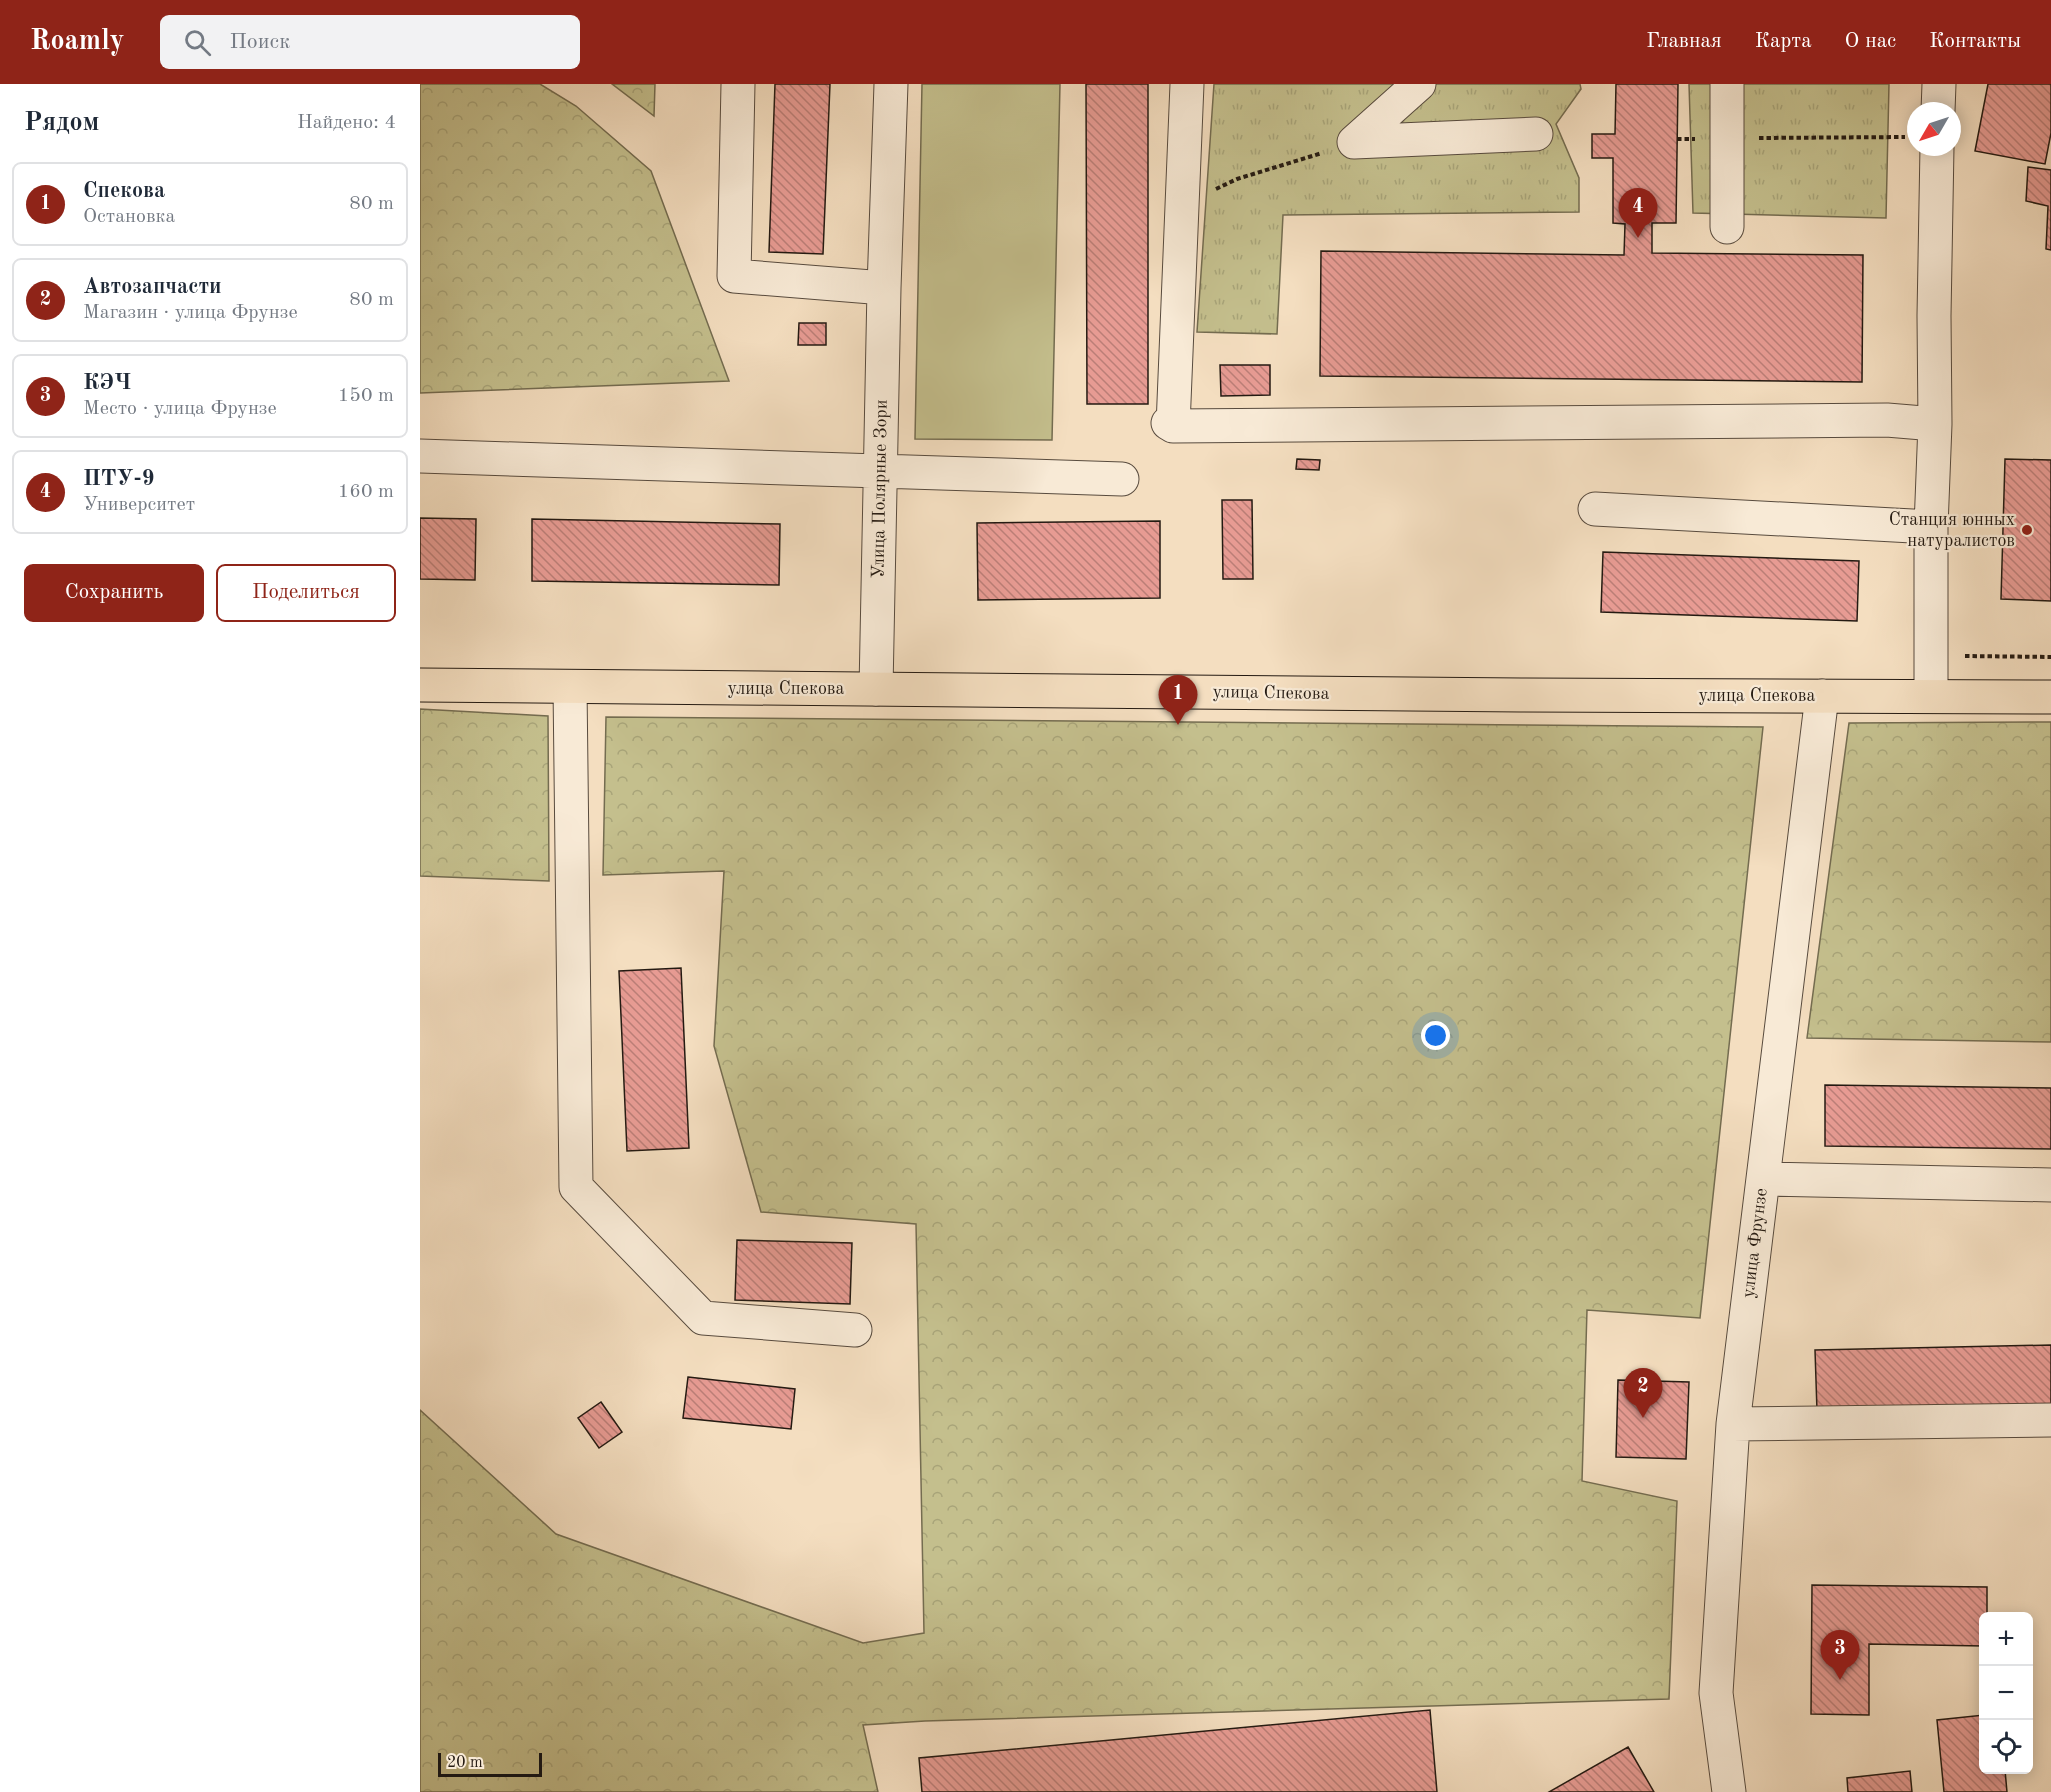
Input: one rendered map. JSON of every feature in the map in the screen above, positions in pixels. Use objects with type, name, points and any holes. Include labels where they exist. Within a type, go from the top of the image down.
[{"type":"main road","name":"улица Спекова","points":[[420,685],[2051,697]]},
{"type":"street","points":[[738,84],[734,276],[884,288]]},
{"type":"street","name":"Улица Полярные Зори","points":[[876,689],[884,288],[891,84]]},
{"type":"street","points":[[1187,84],[1171,424],[1875,420],[1935,424]]},
{"type":"street","points":[[1354,142],[1419,84]]},
{"type":"street","points":[[1727,84],[1727,227]]},
{"type":"street","points":[[1938,102],[1939,84]]},
{"type":"street","points":[[1354,142],[1536,135]]},
{"type":"street","points":[[1924,156],[1934,316],[1935,424],[1931,527],[1931,696]]},
{"type":"street","points":[[420,456],[1122,479]]},
{"type":"street","points":[[1595,509],[1931,527]]},
{"type":"street","points":[[570,687],[576,1186],[703,1318],[855,1330]]},
{"type":"street","name":"улица Фрунзе","points":[[1729,1792],[1716,1693],[1733,1424],[1821,696]]},
{"type":"street","points":[[1763,1179],[2051,1185]]},
{"type":"street","points":[[1733,1424],[2051,1420]]},
{"type":"path","points":[[1677,139],[1907,142]]},
{"type":"path","points":[[1182,204],[1237,179],[1354,142]]},
{"type":"path","points":[[1931,655],[2051,657]]},
{"type":"green space","points":[[420,84],[540,84],[576,106],[651,171],[729,381],[420,393]]},
{"type":"green space","points":[[612,84],[655,84],[654,116]]},
{"type":"green space","points":[[922,84],[1060,84],[1052,440],[915,439]]},
{"type":"green space","points":[[1214,84],[1580,84],[1581,89],[1556,124],[1579,178],[1579,212],[1283,215],[1277,334],[1197,332]]},
{"type":"green space","points":[[1689,84],[1889,84],[1886,218],[1693,213]]},
{"type":"green space","points":[[420,709],[548,716],[549,881],[420,876]]},
{"type":"green space","points":[[606,717],[1763,727],[1700,1318],[1587,1310],[1582,1481],[1677,1501],[1669,1699],[925,1721],[863,1725],[878,1792],[420,1792],[420,1410],[556,1534],[863,1643],[924,1633],[916,1224],[761,1212],[714,1046],[724,871],[603,875]]},
{"type":"green space","points":[[2051,722],[2051,1042],[1807,1038],[1849,723]]},
{"type":"building","points":[[775,84],[830,84],[823,254],[769,252]]},
{"type":"building","points":[[1086,84],[1148,84],[1148,404],[1087,404]]},
{"type":"building","points":[[1616,84],[1678,84],[1676,223],[1652,223],[1652,253],[1863,255],[1862,382],[1320,376],[1321,251],[1624,255],[1625,224],[1613,223],[1613,158],[1592,158],[1592,134],[1615,134]]},
{"type":"building","points":[[1988,84],[2051,84],[2051,133],[2045,164],[1975,151]]},
{"type":"building","points":[[2028,167],[2051,170],[2051,250],[2046,249],[2048,206],[2026,201]]},
{"type":"building","points":[[799,323],[826,323],[826,345],[798,345]]},
{"type":"building","points":[[1220,365],[1270,365],[1270,395],[1221,396]]},
{"type":"building","points":[[1297,459],[1320,460],[1319,470],[1296,469]]},
{"type":"building","name":"Станция юнных натуралистов","points":[[2005,459],[2051,460],[2051,601],[2001,599]]},
{"type":"building","points":[[1222,500],[1252,500],[1253,579],[1223,579]]},
{"type":"building","points":[[420,518],[476,519],[475,580],[420,579]]},
{"type":"building","points":[[532,519],[780,524],[779,585],[532,581]]},
{"type":"building","points":[[1160,521],[1160,598],[978,600],[977,523]]},
{"type":"building","points":[[1603,552],[1859,561],[1857,621],[1601,612]]},
{"type":"building","points":[[681,968],[689,1148],[627,1151],[619,971]]},
{"type":"building","points":[[1825,1085],[2051,1088],[2051,1149],[1825,1146]]},
{"type":"building","points":[[737,1240],[852,1243],[850,1304],[735,1300]]},
{"type":"building","points":[[2051,1345],[2051,1406],[1817,1411],[1815,1350]]},
{"type":"building","points":[[688,1377],[795,1389],[791,1429],[683,1418]]},
{"type":"building","points":[[1618,1380],[1689,1382],[1686,1459],[1616,1457]]},
{"type":"building","points":[[601,1402],[622,1432],[599,1448],[578,1418]]},
{"type":"building","points":[[1812,1585],[1987,1587],[1987,1612],[1979,1612],[1979,1646],[1869,1644],[1869,1715],[1811,1714]]},
{"type":"building","points":[[1430,1710],[1437,1792],[922,1792],[919,1758]]},
{"type":"building","points":[[1979,1716],[1979,1774],[2005,1774],[2007,1792],[1944,1792],[1937,1720]]},
{"type":"building","points":[[1628,1747],[1654,1792],[1549,1792]]},
{"type":"building","points":[[1910,1771],[1912,1792],[1848,1792],[1847,1778]]},
{"type":"place","name":"ПТУ-9","points":[[1638,238]]},
{"type":"place","name":"Станция юнных натуралистов","points":[[2027,530]]},
{"type":"place","name":"Спекова","points":[[1178,725]]},
{"type":"place","name":"Автозапчасти","points":[[1643,1418]]},
{"type":"place","name":"КЭЧ","points":[[1840,1680]]}]
